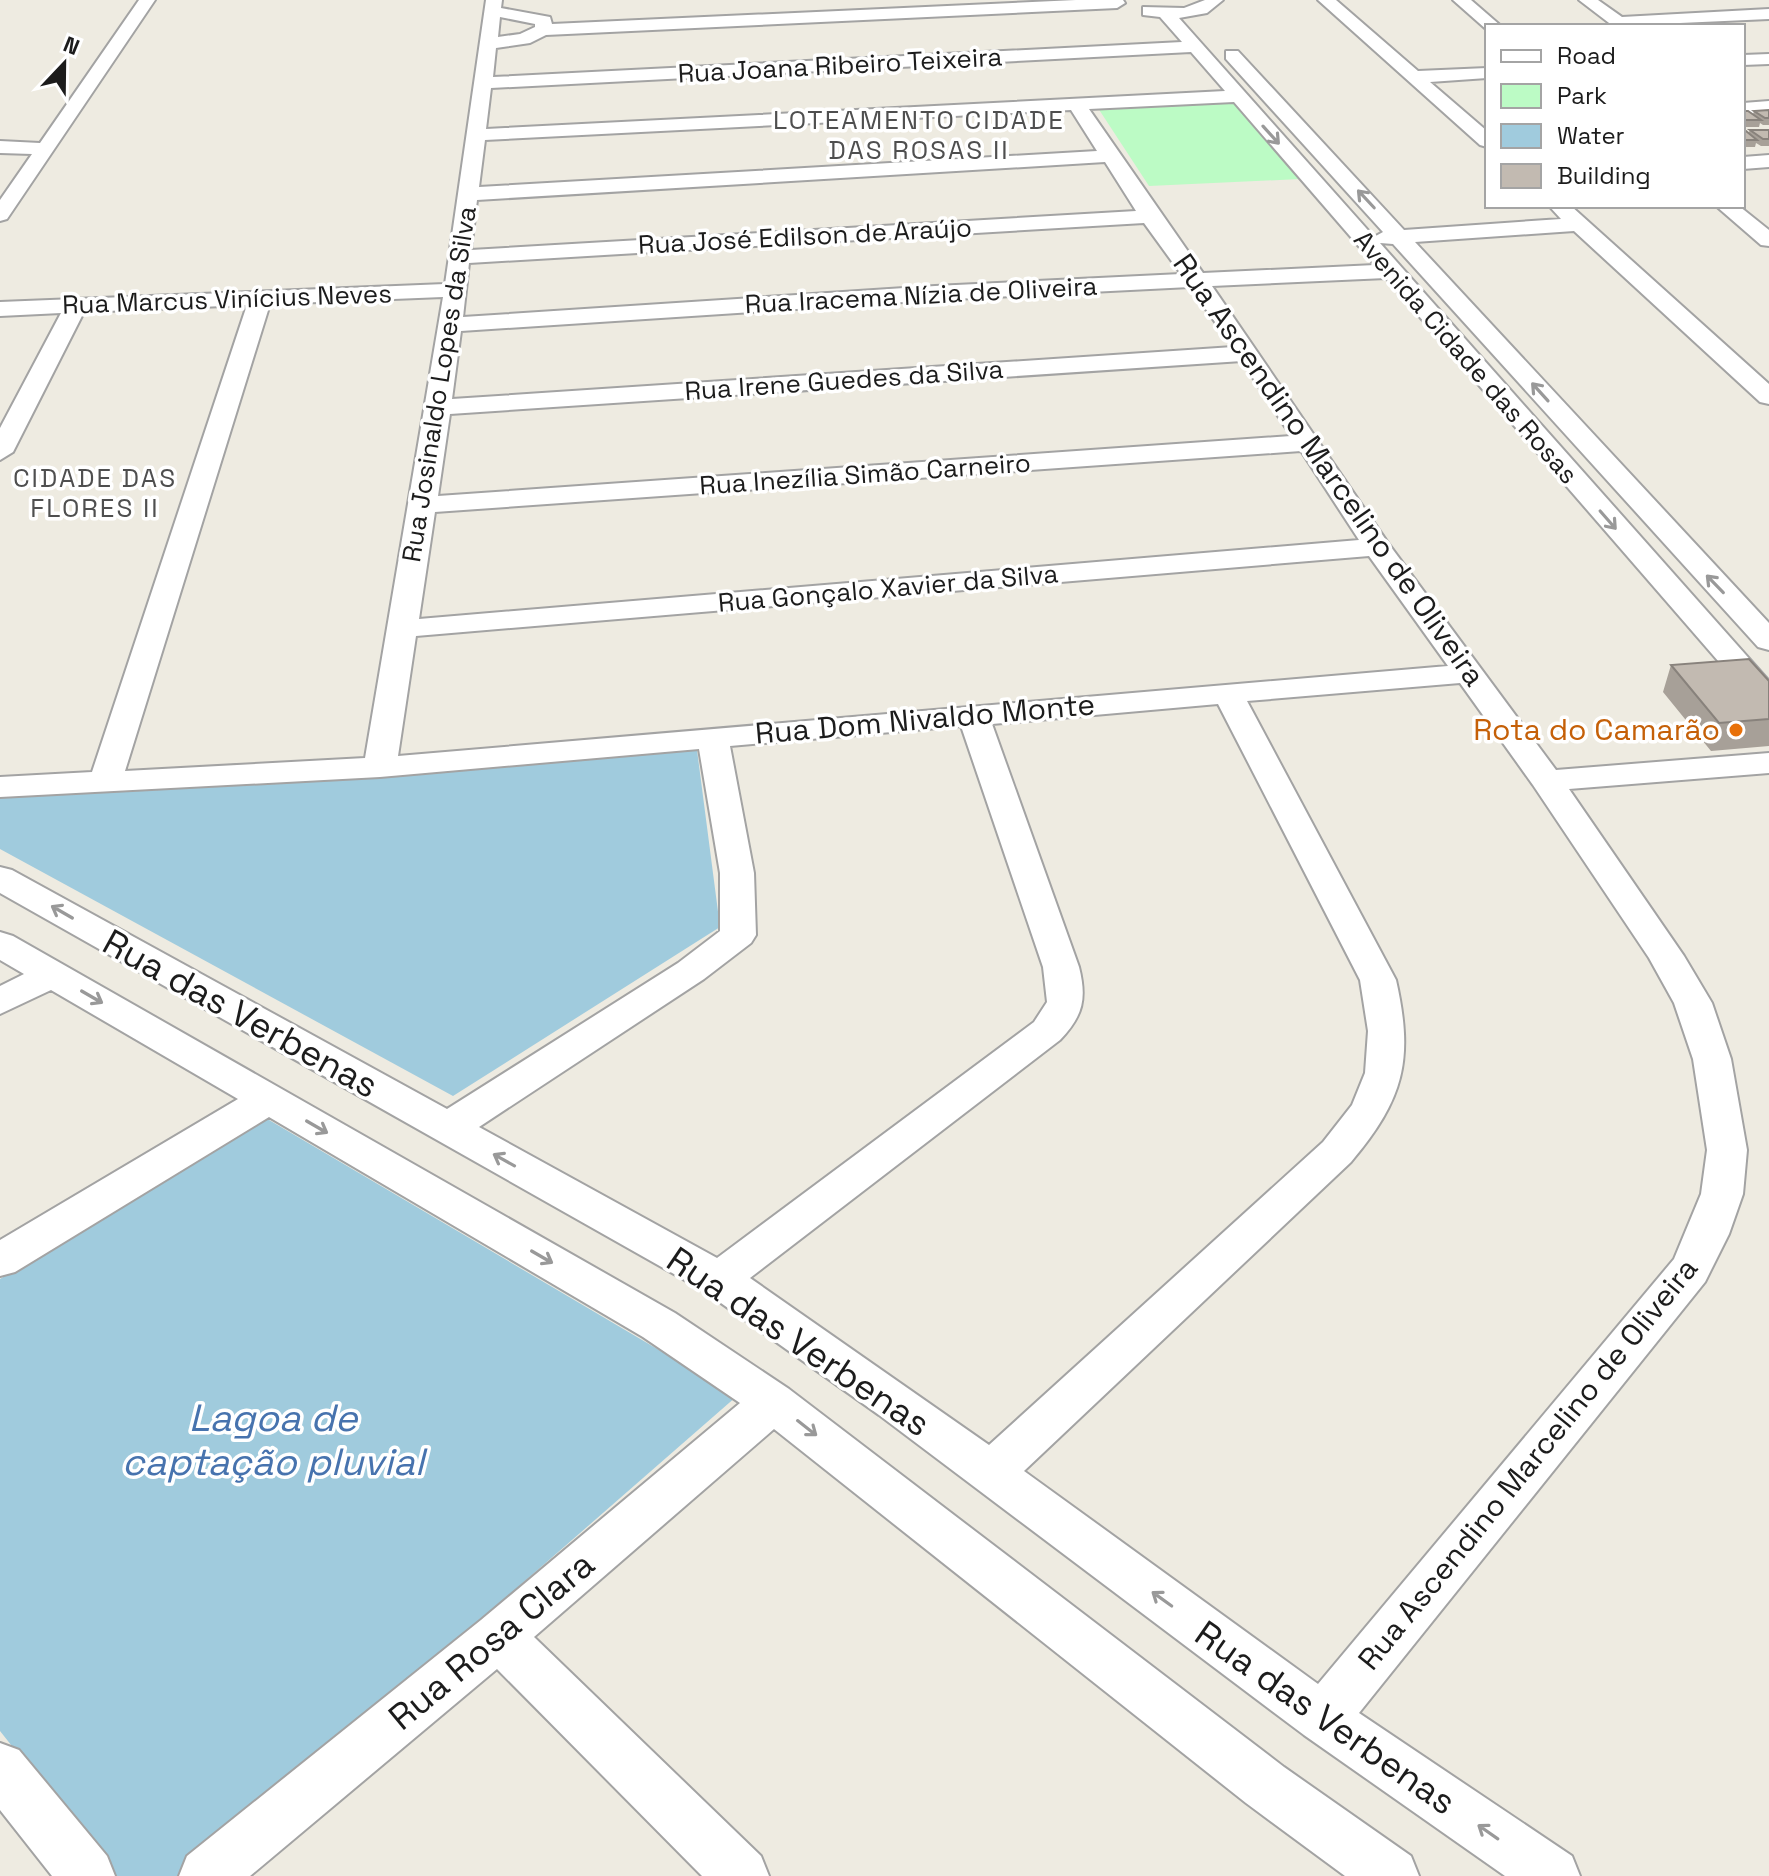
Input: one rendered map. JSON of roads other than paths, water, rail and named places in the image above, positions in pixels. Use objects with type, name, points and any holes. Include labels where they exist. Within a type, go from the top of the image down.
[{"type":"street","points":[[0,215],[147,0]]},
{"type":"street","points":[[487,44],[524,39],[544,26],[994,0]]},
{"type":"street","points":[[493,6],[544,26],[1115,2],[1165,12],[1192,11],[1209,6],[1215,0]]},
{"type":"street","points":[[1326,0],[1416,77],[1478,123]]},
{"type":"street","points":[[1461,0],[1491,24]]},
{"type":"street","points":[[1587,0],[1621,24],[1769,14]]},
{"type":"street","name":"Rua Josinaldo Lopes da Silva","points":[[380,767],[400,629],[439,407],[493,6]]},
{"type":"street","name":"Avenida Cidade das Rosas","points":[[1192,11],[1402,237],[1769,643]]},
{"type":"street","name":"Avenida Cidade das Rosas","points":[[1165,12],[1769,700]]},
{"type":"street","name":"Rua Joana Ribeiro Teixeira","points":[[485,83],[1195,47]]},
{"type":"street","points":[[1745,60],[1769,59]]},
{"type":"street","points":[[1416,77],[1485,73]]},
{"type":"street","points":[[475,135],[1237,96]]},
{"type":"street","name":"Rua Ascendino Marcelino de Oliveira","points":[[1075,102],[1150,216],[1249,353],[1377,547],[1547,781],[1666,956],[1693,1003],[1712,1059],[1722,1107],[1727,1150],[1722,1194],[1690,1270],[1323,1718]]},
{"type":"street","points":[[1745,109],[1769,107]]},
{"type":"street","points":[[0,147],[47,149]]},
{"type":"street","points":[[468,194],[1113,156]]},
{"type":"street","points":[[1745,163],[1769,161]]},
{"type":"street","points":[[1561,208],[1769,397]]},
{"type":"street","points":[[1729,208],[1769,240]]},
{"type":"street","name":"Rua José Edilson de Araújo","points":[[460,257],[1150,216]]},
{"type":"street","points":[[1364,239],[1578,224]]},
{"type":"street","name":"Rua Iracema Nízia de Oliveira","points":[[449,325],[1197,279],[1392,271]]},
{"type":"street","name":"Rua Marcus Vinícius Neves","points":[[0,309],[455,290]]},
{"type":"street","points":[[105,782],[261,298]]},
{"type":"street","points":[[0,452],[76,306]]},
{"type":"street","name":"Rua Irene Guedes da Silva","points":[[439,407],[1249,353]]},
{"type":"street","name":"Rua Inezília Simão Carneiro","points":[[422,505],[1308,443]]},
{"type":"street","name":"Rua Gonçalo Xavier da Silva","points":[[400,629],[1377,547]]},
{"type":"street","points":[[1722,649],[1769,643]]},
{"type":"street","name":"Rua Dom Nivaldo Monte","points":[[0,787],[380,767],[1470,673]]},
{"type":"street","points":[[990,1473],[1337,1152],[1356,1131],[1383,1086],[1388,1021],[1378,980],[1227,692]]},
{"type":"street","points":[[719,1279],[1026,1048],[1047,1031],[1066,1009],[1068,1002],[1061,967],[973,715]]},
{"type":"street","points":[[447,1128],[691,971],[738,935],[737,873],[713,738]]},
{"type":"street","points":[[1547,781],[1769,763]]},
{"type":"street","name":"Rua das Verbenas","points":[[0,878],[719,1279],[824,1350],[1323,1718],[1552,1876]]},
{"type":"street","name":"Rua das Verbenas","points":[[0,944],[659,1325],[773,1402],[1265,1785],[1391,1876]]},
{"type":"street","points":[[0,1002],[52,974]]},
{"type":"street","points":[[0,1260],[269,1099]]},
{"type":"street","name":"Rua Rosa Clara","points":[[207,1876],[499,1636],[773,1402]]},
{"type":"street","points":[[499,1636],[741,1876]]},
{"type":"street","points":[[0,1768],[87,1876]]},
{"type":"water","points":[[697,750],[720,927],[453,1096],[0,849],[0,797]]},
{"type":"water","name":"Lagoa de captação pluvial","points":[[264,1117],[737,1396],[187,1876],[115,1876],[0,1731],[0,1279]]},
{"type":"place","name":"Rota do Camarão","points":[[1736,730]]},
{"type":"district","name":"LOTEAMENTO CIDADE DAS ROSAS II","points":[[919,135]]},
{"type":"district","name":"CIDADE DAS FLORES II","points":[[95,493]]}]
